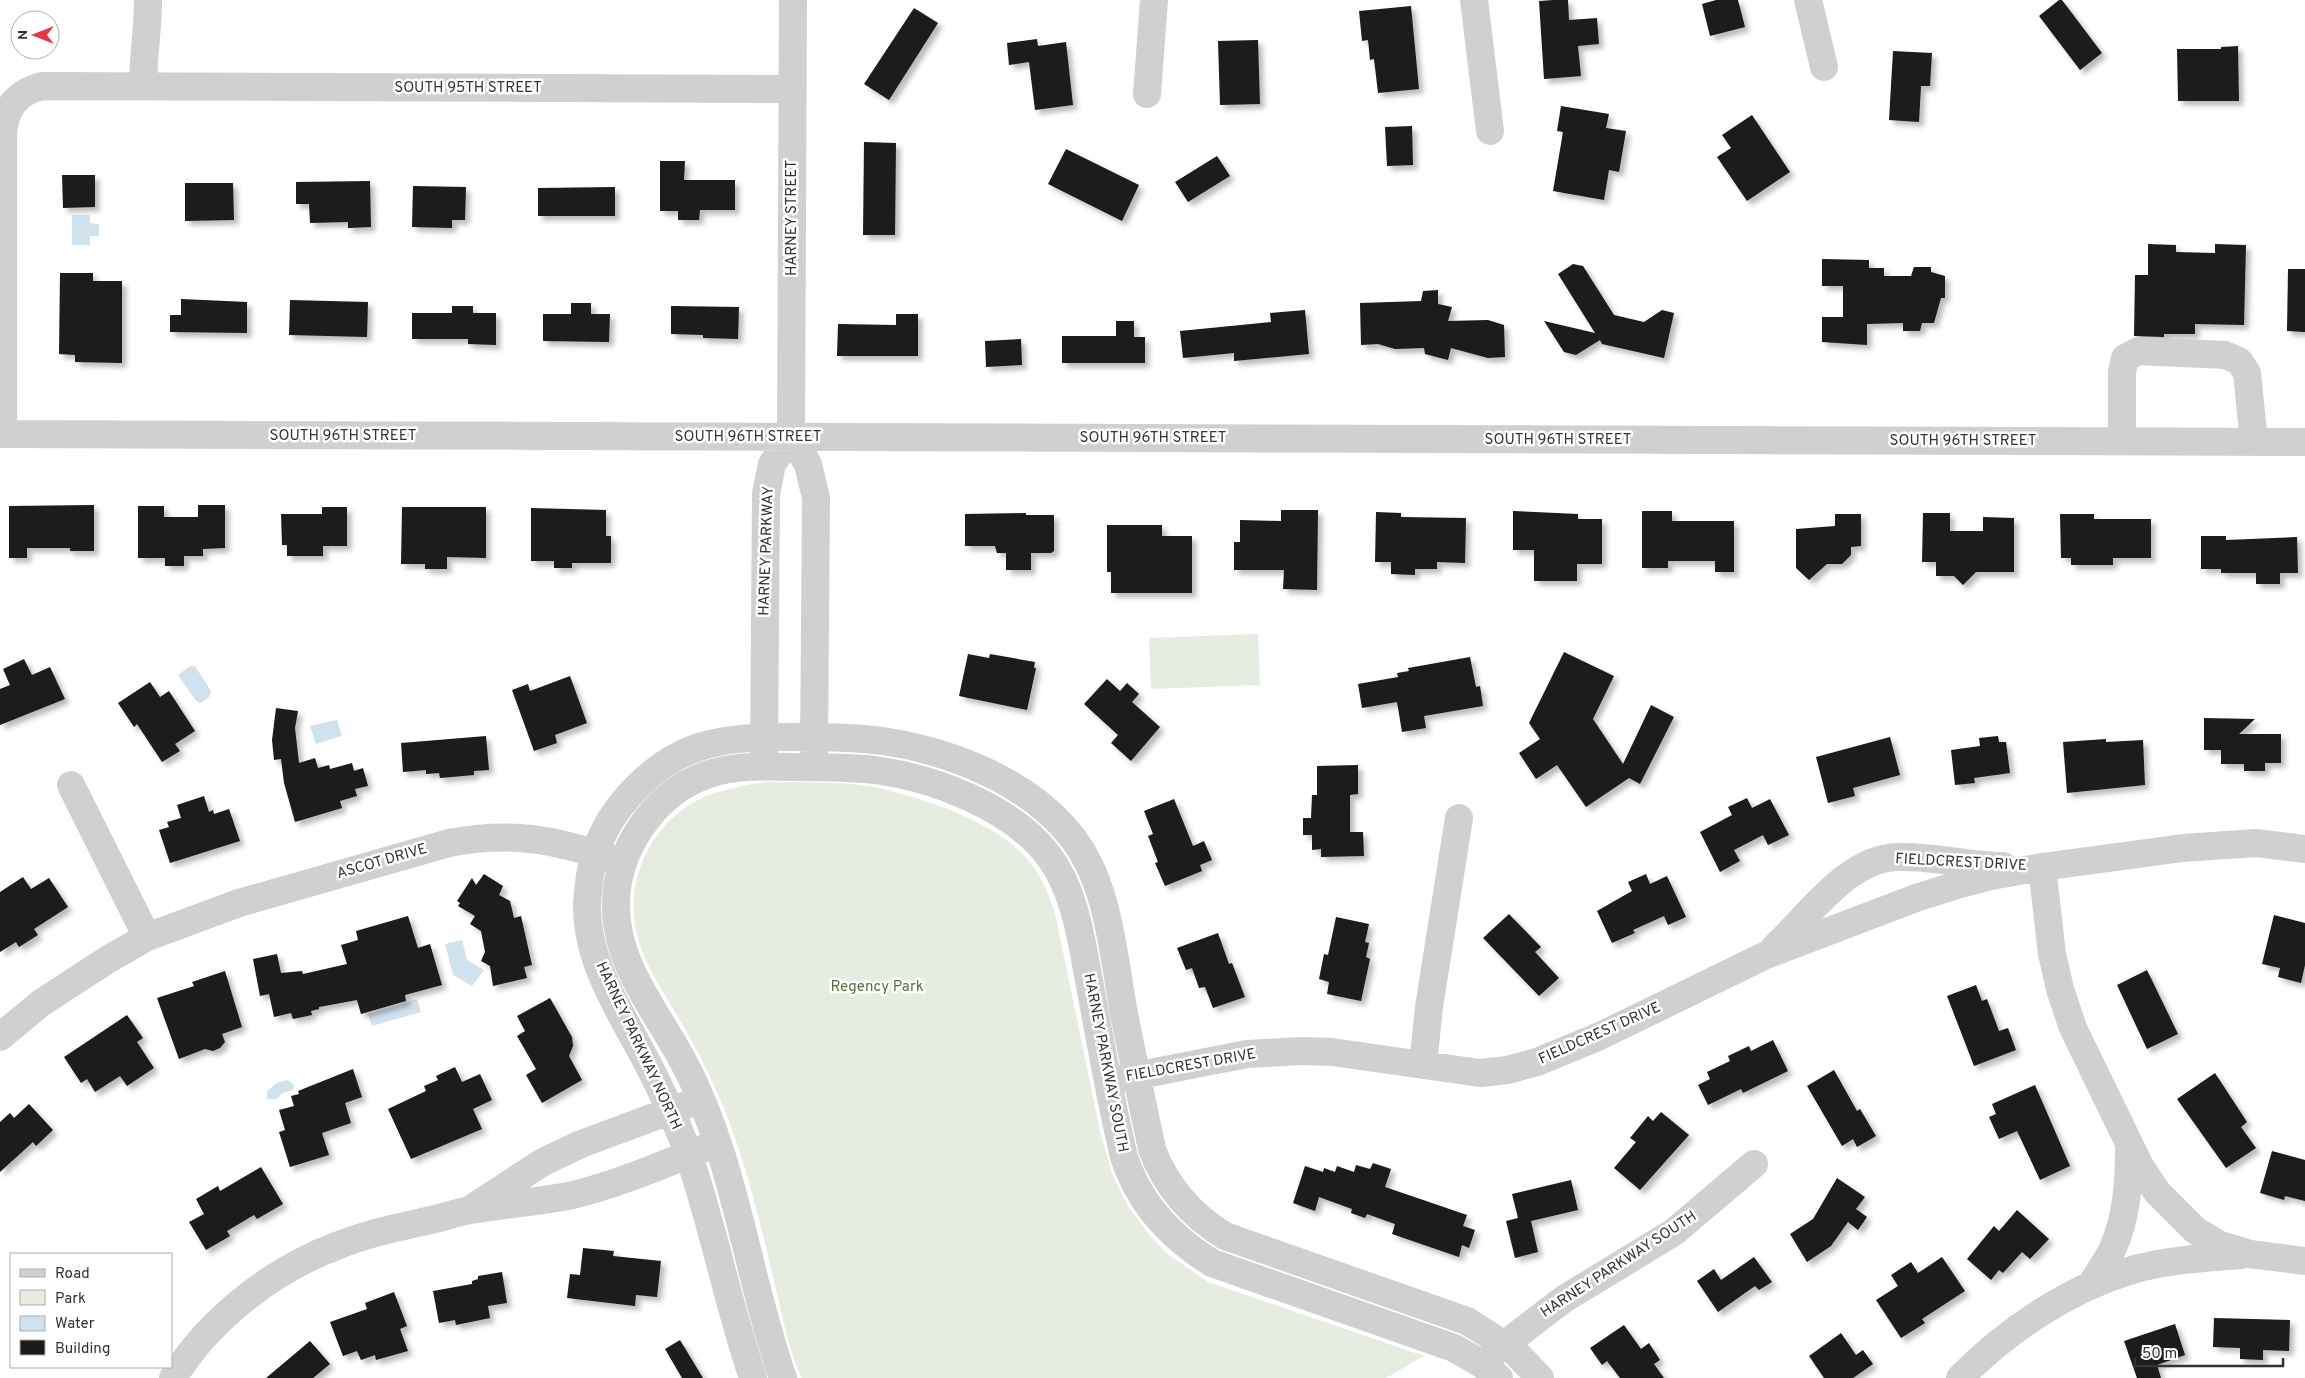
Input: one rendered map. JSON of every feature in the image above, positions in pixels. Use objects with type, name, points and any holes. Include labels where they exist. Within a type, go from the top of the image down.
[{"type":"street","points":[[144,86],[143,62],[146,57],[148,33],[148,0]]},
{"type":"street","name":"HARNEY STREET","points":[[791,437],[793,0]]},
{"type":"street","points":[[1147,94],[1154,0]]},
{"type":"street","points":[[1474,0],[1490,131]]},
{"type":"street","points":[[1808,0],[1824,67]]},
{"type":"street","name":"SOUTH 95TH STREET","points":[[2,434],[3,141],[6,115],[10,106],[31,89],[42,86],[144,86],[792,89]]},
{"type":"street","points":[[2122,440],[2122,372],[2125,358],[2138,351],[2225,355],[2239,361],[2247,373],[2254,442]]},
{"type":"street","name":"SOUTH 96TH STREET","points":[[2,434],[2305,442]]},
{"type":"street","points":[[791,437],[808,464],[816,498],[814,767]]},
{"type":"street","name":"HARNEY PARKWAY","points":[[764,766],[766,494],[772,464],[791,437]]},
{"type":"street","name":"HARNEY PARKWAY NORTH","points":[[753,1378],[688,1155],[652,1072],[607,988],[596,959],[589,931],[587,905],[595,853],[608,826],[622,805],[645,780],[668,761],[696,748],[724,741],[764,737],[814,737]]},
{"type":"street","name":"HARNEY PARKWAY SOUTH","points":[[814,737],[882,741],[938,754],[981,771],[1015,788],[1044,809],[1072,836],[1092,869],[1107,919],[1152,1149],[1159,1168],[1180,1199],[1210,1227],[1248,1246],[1441,1311],[1467,1322],[1514,1351],[1540,1378]]},
{"type":"street","name":"HARNEY PARKWAY NORTH","points":[[764,766],[729,769],[706,775],[683,786],[664,801],[644,823],[622,863],[616,906],[617,927],[623,950],[633,975],[683,1061],[702,1099],[718,1143],[769,1335],[783,1378]]},
{"type":"street","name":"HARNEY PARKWAY SOUTH","points":[[764,766],[878,771],[929,782],[970,798],[1000,813],[1025,832],[1048,855],[1064,881],[1078,926],[1124,1157],[1132,1180],[1158,1219],[1192,1251],[1212,1263],[1431,1339],[1454,1348],[1490,1371],[1504,1344],[1564,1299],[1674,1232],[1754,1164]]},
{"type":"street","points":[[71,784],[147,937]]},
{"type":"street","points":[[1423,1065],[1430,997],[1458,818]]},
{"type":"street","name":"ASCOT DRIVE","points":[[0,1037],[41,1003],[107,960],[147,937],[239,903],[449,843],[479,837],[509,836],[532,838],[595,853],[622,863]]},
{"type":"street","name":"FIELDCREST DRIVE","points":[[1108,1081],[1247,1054],[1301,1051],[1332,1052],[1480,1073],[1508,1070],[1537,1062],[1600,1036],[1766,955],[1916,898],[1991,876],[2042,867],[2182,848],[2256,843],[2305,848]]},
{"type":"street","name":"FIELDCREST DRIVE","points":[[1766,955],[1790,933],[1829,891],[1854,873],[1874,862],[1897,856],[1992,866],[2042,867]]},
{"type":"street","points":[[2042,867],[2052,954],[2060,989],[2073,1028],[2129,1145],[2157,1192],[2195,1230],[2220,1245],[2250,1254],[2305,1261]]},
{"type":"street","points":[[470,1210],[543,1162],[581,1144],[702,1099]]},
{"type":"street","points":[[173,1378],[202,1340],[234,1308],[264,1285],[302,1261],[339,1245],[380,1231],[470,1210],[572,1195],[602,1187],[718,1143]]},
{"type":"street","points":[[2091,1285],[2113,1248],[2122,1220],[2129,1185],[2129,1145]]},
{"type":"street","points":[[1960,1378],[2002,1339],[2091,1285],[2133,1270],[2162,1264],[2197,1258],[2250,1254]]},
{"type":"green space","points":[[1258,634],[1260,685],[1151,689],[1149,638]]},
{"type":"green space","name":"Regency Park","points":[[766,782],[857,785],[887,790],[947,809],[988,828],[1007,840],[1023,854],[1035,869],[1049,896],[1055,913],[1100,1131],[1112,1174],[1128,1206],[1147,1232],[1166,1253],[1208,1282],[1424,1356],[1386,1378],[802,1378],[788,1341],[746,1171],[722,1102],[707,1069],[645,958],[637,935],[634,915],[634,895],[638,875],[645,856],[655,839],[668,823],[700,799],[732,788]]},
{"type":"water","points":[[72,215],[90,215],[90,223],[99,224],[99,236],[90,236],[90,245],[72,245]]},
{"type":"water","points":[[190,666],[195,666],[211,691],[210,696],[201,703],[196,701],[178,675]]},
{"type":"water","points":[[337,720],[342,736],[316,744],[310,726]]},
{"type":"water","points":[[462,940],[467,960],[484,970],[472,986],[453,975],[445,944]]},
{"type":"water","points":[[417,999],[421,1012],[372,1026],[368,1014]]},
{"type":"water","points":[[288,1080],[294,1085],[293,1090],[282,1093],[277,1099],[267,1099],[267,1091],[277,1083]]},
{"type":"building","points":[[1568,0],[1569,20],[1597,18],[1599,44],[1578,46],[1581,76],[1544,79],[1539,1]]},
{"type":"building","points":[[1716,0],[1738,0],[1745,27],[1710,36],[1702,4]]},
{"type":"building","points":[[2059,0],[2062,0],[2102,53],[2080,70],[2039,16]]},
{"type":"building","points":[[1411,6],[1419,89],[1378,93],[1374,59],[1370,60],[1368,40],[1362,41],[1359,11]]},
{"type":"building","points":[[914,8],[938,23],[889,100],[864,84]]},
{"type":"building","points":[[1037,39],[1038,46],[1066,42],[1073,105],[1035,110],[1029,62],[1009,65],[1007,43]]},
{"type":"building","points":[[1258,40],[1260,104],[1220,105],[1218,41]]},
{"type":"building","points":[[2238,46],[2239,101],[2178,101],[2177,49],[2221,49],[2221,47]]},
{"type":"building","points":[[1893,51],[1932,53],[1930,86],[1921,86],[1919,122],[1889,120]]},
{"type":"building","points":[[1561,106],[1609,114],[1606,128],[1626,131],[1619,172],[1609,170],[1604,200],[1553,191],[1563,132],[1557,131]]},
{"type":"building","points":[[1752,115],[1790,172],[1747,201],[1717,157],[1731,148],[1722,135]]},
{"type":"building","points":[[1412,126],[1413,165],[1387,166],[1385,127]]},
{"type":"building","points":[[864,142],[896,143],[895,235],[863,235]]},
{"type":"building","points":[[1066,149],[1139,185],[1122,221],[1048,184]]},
{"type":"building","points":[[1217,156],[1230,176],[1188,202],[1175,182]]},
{"type":"building","points":[[660,161],[685,161],[684,180],[735,180],[735,210],[700,210],[699,220],[678,220],[678,211],[660,211]]},
{"type":"building","points":[[62,175],[95,175],[95,207],[63,208]]},
{"type":"building","points":[[370,181],[371,227],[348,228],[348,222],[310,223],[309,204],[296,204],[296,182]]},
{"type":"building","points":[[185,183],[233,183],[234,220],[185,221]]},
{"type":"building","points":[[413,186],[466,187],[465,220],[452,220],[452,228],[412,227]]},
{"type":"building","points":[[615,187],[615,216],[538,216],[538,188]]},
{"type":"building","points":[[2148,244],[2176,245],[2176,252],[2215,253],[2215,244],[2246,245],[2244,325],[2195,324],[2195,334],[2164,334],[2164,337],[2134,336],[2135,275],[2148,275]]},
{"type":"building","points":[[1822,259],[1869,260],[1869,268],[1884,268],[1884,276],[1911,276],[1914,267],[1931,267],[1931,272],[1945,276],[1945,298],[1941,298],[1934,323],[1922,323],[1920,331],[1903,331],[1903,323],[1867,324],[1867,345],[1822,342],[1822,317],[1843,317],[1843,286],[1822,286]]},
{"type":"building","points":[[1573,264],[1583,266],[1614,315],[1644,322],[1662,310],[1674,313],[1664,358],[1602,344],[1600,340],[1576,355],[1564,352],[1544,321],[1595,333],[1558,274]]},
{"type":"building","points":[[2288,269],[2305,269],[2305,332],[2287,331]]},
{"type":"building","points":[[60,273],[93,273],[93,281],[122,281],[122,363],[75,362],[75,355],[59,354]]},
{"type":"building","points":[[1438,290],[1438,304],[1452,307],[1448,321],[1488,320],[1504,325],[1505,357],[1488,358],[1451,348],[1448,360],[1425,354],[1424,348],[1395,349],[1378,344],[1361,345],[1360,303],[1421,301],[1423,291]]},
{"type":"building","points":[[181,299],[247,302],[247,333],[170,332],[170,315],[181,315]]},
{"type":"building","points":[[290,300],[368,302],[367,337],[289,335]]},
{"type":"building","points":[[571,303],[591,303],[591,314],[610,314],[609,342],[543,341],[543,314],[571,314]]},
{"type":"building","points":[[452,306],[473,306],[473,313],[496,313],[496,345],[468,344],[468,339],[412,339],[412,313],[452,313]]},
{"type":"building","points":[[671,306],[739,307],[738,339],[703,338],[703,335],[671,334]]},
{"type":"building","points":[[1305,310],[1309,354],[1234,361],[1234,353],[1183,358],[1180,331],[1271,322],[1270,313]]},
{"type":"building","points":[[896,314],[918,314],[918,356],[837,356],[838,324],[896,325]]},
{"type":"building","points":[[1116,321],[1134,321],[1134,337],[1145,337],[1145,363],[1062,363],[1062,336],[1116,336]]},
{"type":"building","points":[[1021,339],[1022,365],[986,367],[985,341]]},
{"type":"building","points":[[94,505],[94,551],[70,551],[70,548],[27,548],[27,558],[9,558],[9,506]]},
{"type":"building","points":[[198,505],[225,505],[225,548],[203,549],[203,556],[184,556],[184,566],[165,566],[165,558],[138,558],[138,506],[164,506],[164,517],[198,517]]},
{"type":"building","points":[[322,507],[347,507],[347,546],[323,546],[323,556],[287,556],[287,545],[282,545],[281,514],[322,514]]},
{"type":"building","points":[[402,507],[486,507],[486,558],[447,557],[447,569],[425,569],[425,564],[401,564]]},
{"type":"building","points":[[531,508],[606,510],[606,536],[611,536],[611,563],[572,563],[572,568],[554,568],[554,561],[531,561]]},
{"type":"building","points":[[1281,510],[1318,510],[1317,590],[1283,589],[1284,570],[1234,570],[1234,542],[1240,542],[1240,520],[1281,521]]},
{"type":"building","points":[[1513,511],[1578,514],[1578,519],[1602,519],[1602,564],[1577,564],[1577,581],[1534,581],[1534,550],[1513,550]]},
{"type":"building","points":[[1642,511],[1672,511],[1672,521],[1734,521],[1734,572],[1715,572],[1715,561],[1668,561],[1668,568],[1642,568]]},
{"type":"building","points":[[1376,512],[1401,513],[1401,517],[1466,518],[1465,563],[1437,562],[1437,569],[1415,569],[1415,575],[1391,574],[1391,562],[1375,562]]},
{"type":"building","points":[[1026,513],[1026,515],[1054,515],[1054,551],[1051,553],[1031,553],[1031,570],[1006,570],[1006,553],[997,553],[995,546],[965,546],[965,514]]},
{"type":"building","points":[[1923,513],[1950,513],[1950,531],[1983,531],[1983,517],[2014,518],[2014,572],[1976,572],[1963,585],[1954,576],[1936,576],[1936,562],[1922,562]]},
{"type":"building","points":[[1835,514],[1861,514],[1861,546],[1851,547],[1851,555],[1842,564],[1827,564],[1809,580],[1796,568],[1796,529],[1835,526]]},
{"type":"building","points":[[2060,514],[2094,514],[2094,519],[2151,519],[2151,558],[2113,558],[2113,565],[2071,565],[2071,558],[2061,558]]},
{"type":"building","points":[[1107,525],[1162,525],[1162,536],[1192,536],[1192,593],[1111,593],[1111,572],[1107,572]]},
{"type":"building","points":[[2201,536],[2226,536],[2226,540],[2297,537],[2298,573],[2280,573],[2280,584],[2256,584],[2256,573],[2221,573],[2221,569],[2201,569]]},
{"type":"building","points":[[1564,652],[1614,676],[1593,719],[1623,764],[1651,705],[1674,717],[1640,784],[1629,778],[1586,807],[1557,765],[1536,779],[1519,753],[1540,739],[1529,723]]},
{"type":"building","points":[[968,654],[989,658],[990,654],[1035,662],[1034,668],[1036,668],[1027,710],[959,696]]},
{"type":"building","points":[[1470,657],[1476,687],[1480,686],[1483,706],[1424,716],[1426,728],[1402,732],[1397,702],[1362,708],[1358,684],[1398,677],[1397,673],[1409,671],[1408,668]]},
{"type":"building","points":[[24,659],[32,675],[50,667],[65,699],[0,725],[0,689],[10,685],[3,669]]},
{"type":"building","points":[[570,676],[587,723],[555,735],[557,743],[534,751],[512,690],[528,684],[530,691]]},
{"type":"building","points":[[1107,679],[1120,691],[1127,683],[1139,694],[1132,702],[1160,727],[1131,761],[1111,743],[1118,735],[1084,704]]},
{"type":"building","points":[[150,682],[160,697],[169,691],[195,731],[175,744],[180,751],[162,762],[137,724],[134,727],[118,703]]},
{"type":"building","points":[[276,708],[298,711],[295,728],[299,763],[315,758],[318,768],[329,765],[330,769],[352,763],[354,771],[363,768],[368,786],[355,789],[357,796],[340,801],[342,808],[295,822],[284,783],[281,759],[274,760],[272,740]]},
{"type":"building","points":[[2204,718],[2255,719],[2239,734],[2281,734],[2281,763],[2265,763],[2265,771],[2244,771],[2244,764],[2221,764],[2221,750],[2204,750]]},
{"type":"building","points":[[486,736],[489,770],[474,771],[474,775],[440,778],[439,773],[426,774],[426,770],[403,772],[401,743]]},
{"type":"building","points":[[1998,736],[1999,742],[2006,742],[2010,773],[1974,778],[1975,783],[1955,785],[1951,750],[1980,746],[1979,738]]},
{"type":"building","points":[[1890,737],[1900,775],[1853,788],[1855,796],[1828,803],[1816,757]]},
{"type":"building","points":[[2106,739],[2106,742],[2143,740],[2145,785],[2067,793],[2063,742]]},
{"type":"building","points":[[1358,765],[1358,794],[1350,795],[1350,832],[1363,832],[1364,856],[1321,857],[1321,849],[1312,850],[1312,835],[1303,835],[1303,818],[1311,818],[1312,795],[1317,795],[1317,766]]},
{"type":"building","points":[[204,796],[209,812],[213,810],[214,814],[229,809],[240,841],[170,863],[159,830],[169,827],[167,822],[181,818],[177,805]]},
{"type":"building","points":[[1747,798],[1752,808],[1770,799],[1789,835],[1768,845],[1763,835],[1734,850],[1740,861],[1720,872],[1700,832],[1732,815],[1728,807]]},
{"type":"building","points":[[1174,799],[1193,846],[1204,841],[1212,860],[1200,865],[1202,871],[1165,886],[1155,863],[1158,862],[1148,836],[1153,834],[1144,811]]},
{"type":"building","points":[[484,874],[503,886],[499,895],[510,901],[514,918],[521,916],[532,965],[524,967],[527,978],[493,986],[490,966],[481,961],[485,952],[481,931],[470,924],[475,916],[458,906],[460,903],[457,901],[472,878],[476,885]]},
{"type":"building","points":[[1646,874],[1650,884],[1667,876],[1686,917],[1668,925],[1664,916],[1633,930],[1635,933],[1612,943],[1597,911],[1632,891],[1628,882]]},
{"type":"building","points":[[23,877],[31,889],[49,878],[68,907],[34,929],[38,935],[19,947],[16,942],[0,952],[0,892]]},
{"type":"building","points":[[1509,914],[1541,947],[1535,952],[1559,978],[1539,996],[1483,938]]},
{"type":"building","points":[[2274,915],[2305,923],[2305,965],[2301,983],[2278,977],[2280,968],[2262,964]]},
{"type":"building","points":[[408,916],[418,948],[430,944],[442,985],[405,995],[406,1001],[361,1014],[357,1000],[319,1007],[319,1009],[311,1011],[312,1015],[293,1019],[291,1013],[274,1017],[269,994],[260,996],[253,959],[277,954],[281,973],[302,971],[303,974],[347,964],[341,945],[358,940],[356,931]]},
{"type":"building","points":[[1336,917],[1369,924],[1365,942],[1369,943],[1366,957],[1370,959],[1361,1001],[1327,994],[1329,982],[1319,979],[1324,954],[1328,955]]},
{"type":"building","points":[[1218,933],[1229,964],[1232,963],[1245,997],[1213,1008],[1205,987],[1199,988],[1192,968],[1186,970],[1177,948]]},
{"type":"building","points":[[2147,970],[2178,1034],[2147,1049],[2117,985]]},
{"type":"building","points":[[225,971],[242,1027],[222,1034],[225,1042],[220,1048],[213,1051],[205,1049],[179,1059],[157,998],[194,986],[192,982]]},
{"type":"building","points":[[1976,985],[1982,1001],[1987,999],[1999,1031],[2008,1028],[2016,1050],[1974,1066],[1947,996]]},
{"type":"building","points":[[550,998],[572,1037],[573,1046],[569,1056],[582,1080],[542,1103],[526,1075],[536,1069],[517,1036],[525,1031],[517,1016]]},
{"type":"building","points":[[127,1015],[143,1038],[137,1042],[154,1068],[127,1086],[120,1076],[95,1092],[87,1079],[81,1083],[64,1057]]},
{"type":"building","points":[[1773,1040],[1788,1071],[1743,1093],[1741,1089],[1708,1105],[1698,1085],[1710,1079],[1707,1072],[1730,1061],[1728,1056],[1749,1046],[1751,1051]]},
{"type":"building","points":[[455,1067],[462,1082],[480,1074],[492,1100],[473,1109],[482,1129],[411,1159],[388,1109],[426,1091],[424,1086],[438,1080],[436,1076]]},
{"type":"building","points":[[353,1069],[362,1097],[345,1103],[351,1123],[322,1133],[329,1155],[290,1167],[279,1132],[285,1130],[279,1110],[294,1106],[291,1096],[299,1094],[298,1091]]},
{"type":"building","points":[[1834,1070],[1857,1111],[1860,1109],[1876,1136],[1857,1147],[1853,1139],[1842,1146],[1807,1086]]},
{"type":"building","points":[[2215,1073],[2247,1122],[2241,1127],[2256,1148],[2226,1168],[2177,1099]]},
{"type":"building","points":[[2035,1085],[2070,1166],[2040,1180],[2017,1131],[1999,1139],[1989,1117],[1996,1114],[1992,1104]]},
{"type":"building","points":[[29,1104],[53,1130],[36,1146],[33,1142],[0,1172],[0,1122],[10,1113],[14,1118]]},
{"type":"building","points":[[1661,1112],[1689,1135],[1640,1190],[1614,1168],[1636,1142],[1630,1138],[1648,1116],[1653,1121]]},
{"type":"building","points":[[2272,1151],[2305,1160],[2305,1201],[2285,1196],[2284,1200],[2260,1193]]},
{"type":"building","points":[[1373,1163],[1391,1169],[1385,1187],[1467,1215],[1463,1226],[1475,1230],[1469,1248],[1462,1245],[1459,1257],[1392,1234],[1395,1224],[1367,1214],[1365,1218],[1351,1213],[1352,1209],[1319,1197],[1315,1211],[1293,1203],[1305,1166],[1323,1172],[1324,1168],[1335,1172],[1337,1166],[1354,1172],[1356,1165],[1370,1169]]},
{"type":"building","points":[[261,1167],[283,1204],[257,1219],[254,1215],[227,1231],[230,1236],[206,1250],[189,1222],[204,1214],[196,1199],[218,1186],[220,1191]]},
{"type":"building","points":[[1837,1178],[1865,1197],[1856,1209],[1867,1217],[1858,1230],[1848,1222],[1831,1246],[1807,1262],[1790,1234],[1813,1219]]},
{"type":"building","points":[[1571,1180],[1578,1210],[1531,1221],[1538,1252],[1515,1258],[1506,1221],[1518,1218],[1512,1194]]},
{"type":"building","points":[[2017,1210],[2049,1239],[2030,1259],[2022,1252],[2003,1273],[1999,1270],[1991,1280],[1967,1259],[1994,1226],[1999,1231]]},
{"type":"building","points":[[583,1248],[614,1251],[613,1256],[661,1261],[657,1297],[636,1295],[635,1306],[567,1298],[570,1274],[580,1275]]},
{"type":"building","points":[[1754,1257],[1772,1282],[1759,1290],[1755,1286],[1718,1312],[1697,1281],[1714,1269],[1721,1280]]},
{"type":"building","points":[[1942,1257],[1965,1291],[1922,1319],[1925,1323],[1901,1338],[1876,1300],[1898,1286],[1891,1275],[1911,1262],[1918,1273]]},
{"type":"building","points":[[502,1272],[507,1303],[488,1306],[490,1318],[456,1325],[455,1320],[439,1323],[433,1291],[472,1284],[472,1281],[478,1279],[478,1276]]},
{"type":"building","points":[[394,1292],[407,1326],[400,1329],[408,1351],[376,1360],[375,1355],[361,1360],[357,1351],[343,1356],[330,1322],[367,1309],[365,1303]]},
{"type":"building","points":[[2214,1318],[2290,1320],[2289,1351],[2263,1350],[2263,1360],[2240,1359],[2240,1348],[2213,1347]]},
{"type":"building","points":[[2175,1324],[2185,1355],[2157,1365],[2161,1378],[2137,1378],[2124,1341]]},
{"type":"building","points":[[1624,1325],[1641,1349],[1649,1343],[1660,1360],[1654,1364],[1664,1378],[1620,1378],[1607,1361],[1602,1365],[1590,1348]]},
{"type":"building","points":[[1841,1333],[1856,1355],[1863,1350],[1873,1364],[1853,1378],[1824,1378],[1809,1356]]},
{"type":"building","points":[[680,1340],[703,1378],[682,1378],[665,1349]]},
{"type":"building","points":[[310,1341],[330,1364],[313,1378],[266,1378]]}]
